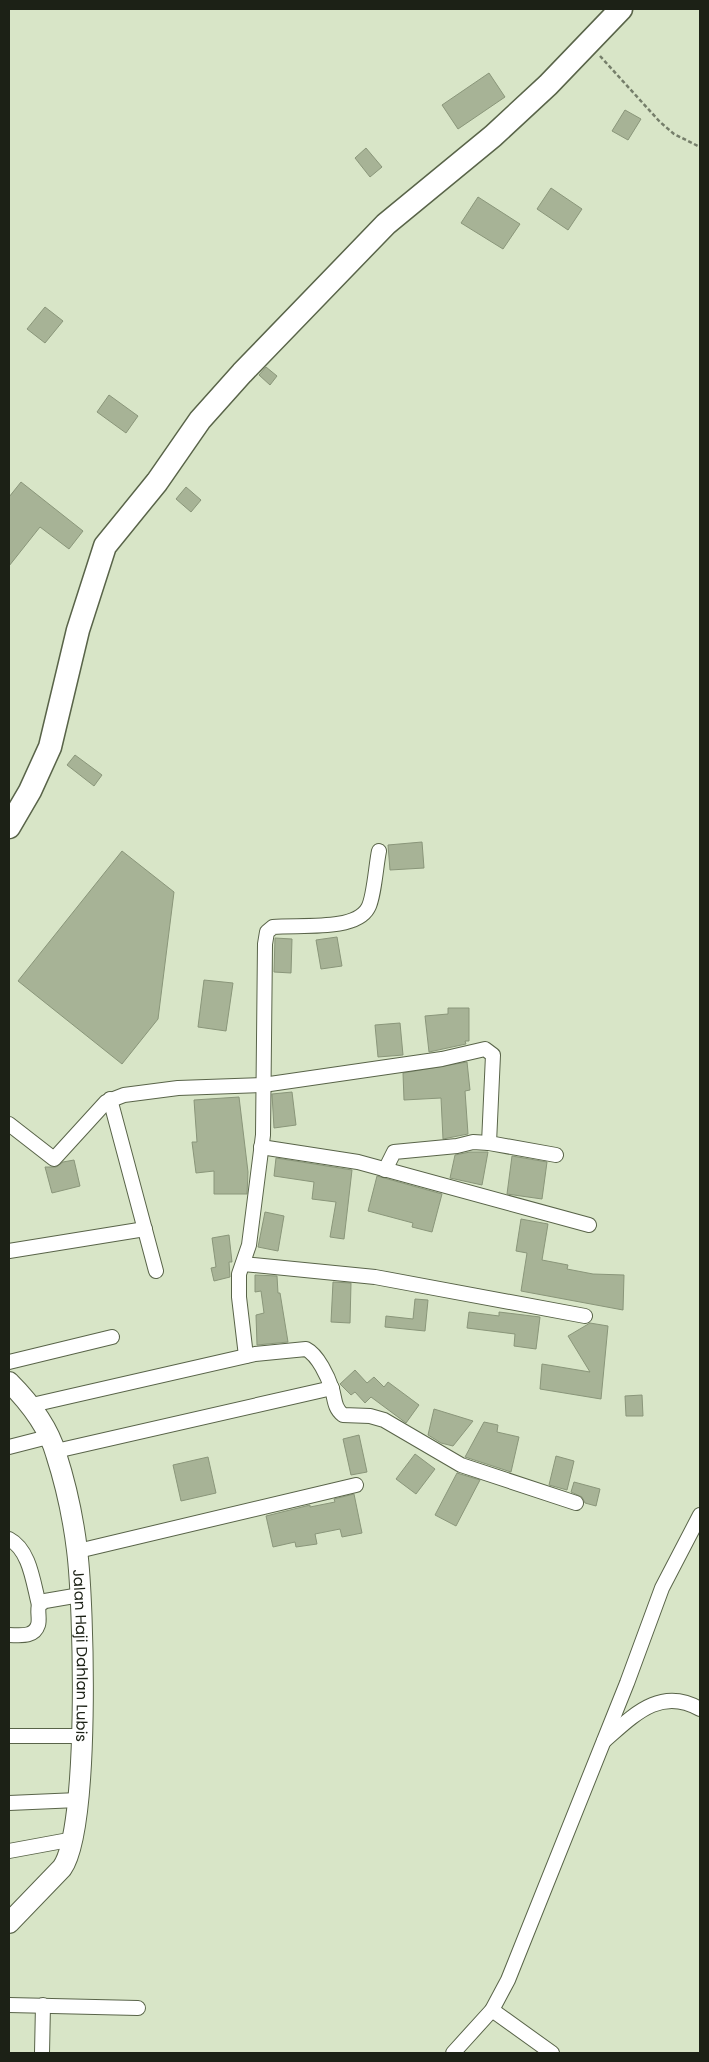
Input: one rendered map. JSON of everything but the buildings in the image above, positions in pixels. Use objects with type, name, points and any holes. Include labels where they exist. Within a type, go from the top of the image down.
[{"type":"main road","points":[[9,827],[30,791],[50,746],[78,630],[105,546],[157,482],[200,420],[242,373],[386,224],[493,136],[548,85],[587,42],[621,9]]},
{"type":"street","points":[[246,1356],[239,1296],[239,1274],[249,1245],[262,1147],[265,944],[267,932],[273,927],[346,924],[361,918],[369,908],[379,851]]},
{"type":"street","points":[[9,1124],[54,1159],[110,1099],[178,1088],[263,1085],[442,1059],[488,1050],[493,1055],[489,1143]]},
{"type":"street","points":[[110,1099],[156,1271]]},
{"type":"street","points":[[385,1170],[394,1152],[457,1146],[473,1142],[556,1155]]},
{"type":"street","points":[[262,1147],[358,1162],[590,1225]]},
{"type":"street","points":[[9,1251],[145,1229]]},
{"type":"street","points":[[243,1264],[375,1277],[585,1316]]},
{"type":"street","points":[[9,1362],[112,1337]]},
{"type":"street","points":[[32,1405],[246,1356],[306,1349],[315,1356],[332,1388],[336,1407],[343,1414],[370,1416],[384,1420],[461,1466],[576,1503]]},
{"type":"street","name":"Jalan Haji Dahlan Lubis","points":[[9,1382],[32,1405],[52,1444],[70,1504],[78,1551],[83,1636],[81,1736],[74,1839],[67,1860],[62,1868],[9,1923]]},
{"type":"street","points":[[9,1447],[52,1444],[332,1388]]},
{"type":"street","points":[[78,1551],[356,1485]]},
{"type":"street","points":[[460,2051],[492,2010],[515,1965],[662,1588],[700,1515]]},
{"type":"street","points":[[9,1539],[20,1546],[28,1562],[38,1604],[38,1625],[33,1632],[27,1635],[9,1635]]},
{"type":"street","points":[[38,1604],[45,1600],[80,1595]]},
{"type":"street","points":[[602,1743],[630,1719],[656,1702],[676,1700],[700,1709]]},
{"type":"street","points":[[9,1736],[81,1736]]},
{"type":"street","points":[[9,1804],[78,1800]]},
{"type":"street","points":[[9,1851],[74,1839]]},
{"type":"street","points":[[9,2004],[138,2008]]},
{"type":"street","points":[[42,2053],[43,2005]]},
{"type":"street","points":[[492,2010],[552,2053]]},
{"type":"path","points":[[587,42],[660,122],[674,134],[700,147]]}]
